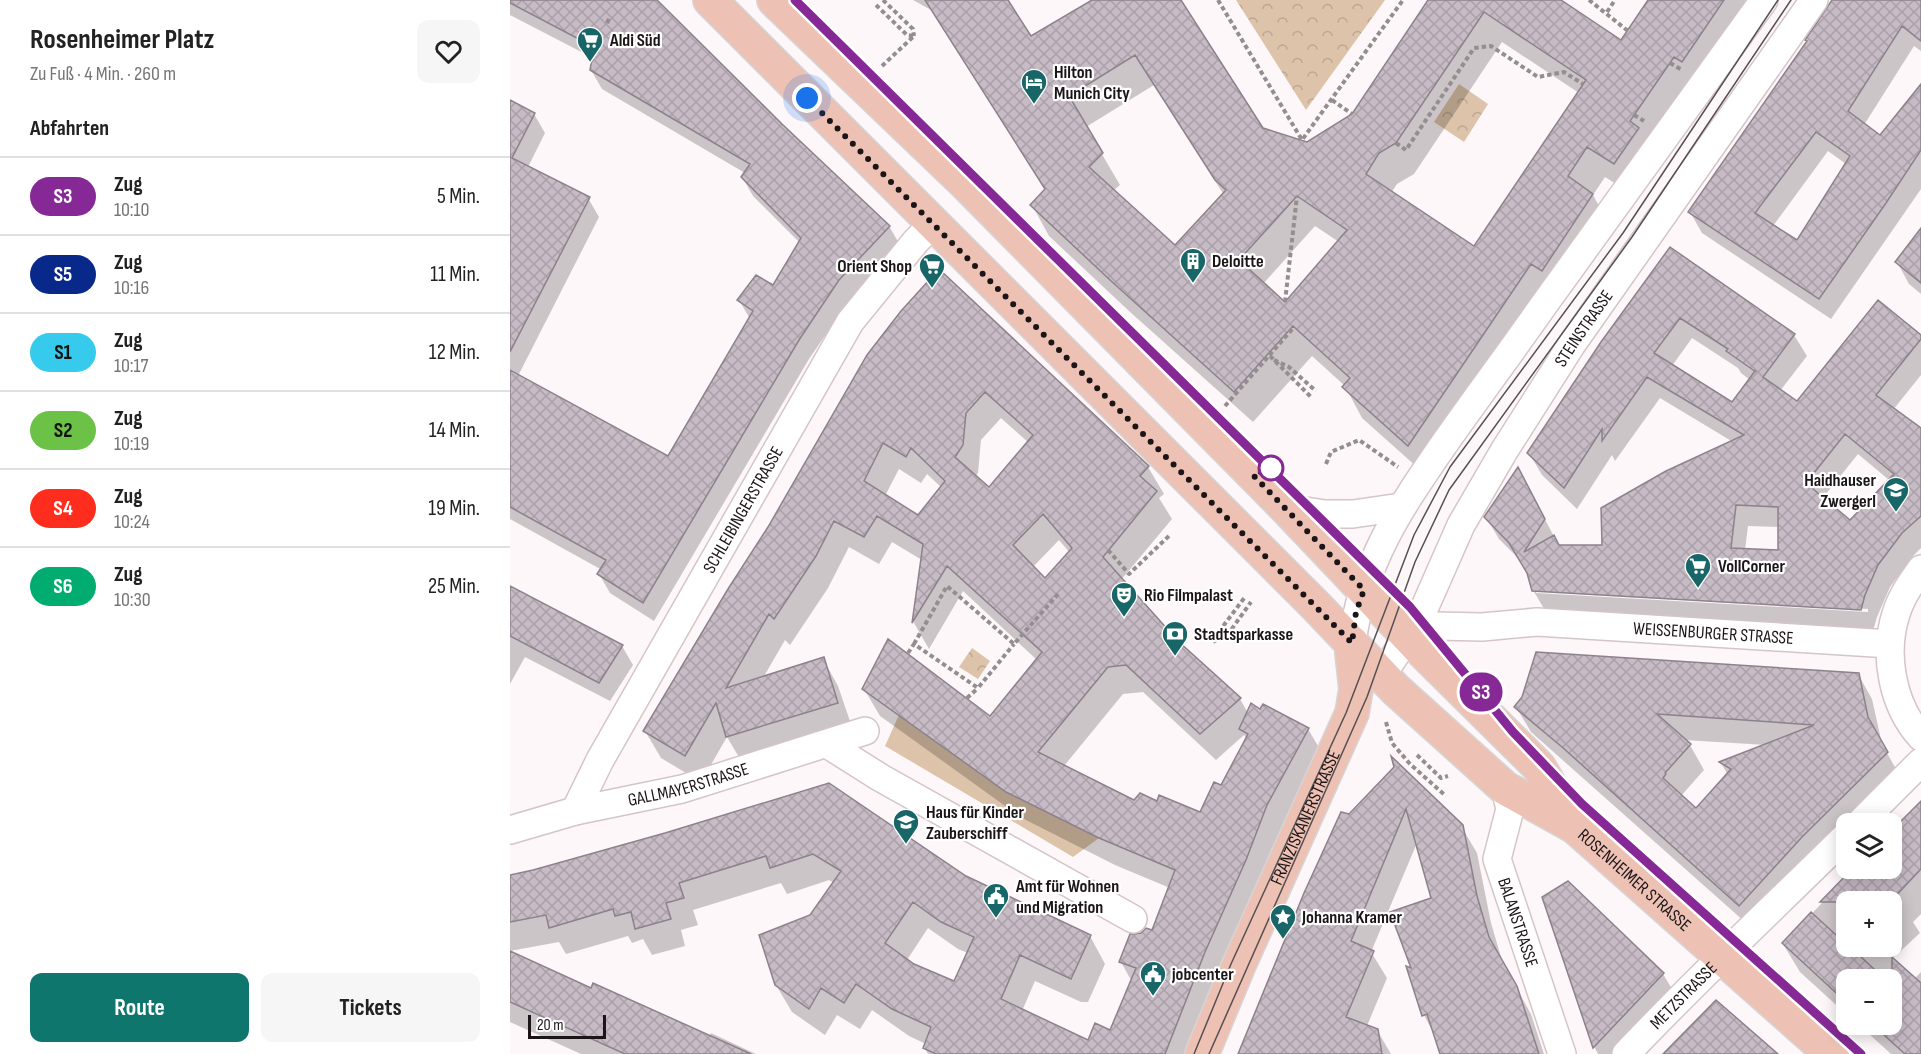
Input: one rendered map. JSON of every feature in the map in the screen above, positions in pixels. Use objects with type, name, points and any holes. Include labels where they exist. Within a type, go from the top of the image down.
[{"type":"main road","points":[[710,0],[1382,675],[1505,788],[1575,827]]},
{"type":"main road","name":"ROSENHEIMER STRASSE","points":[[774,0],[965,183],[1364,590],[1422,631],[1539,767],[1575,827],[1831,1054]]},
{"type":"main road","name":"FRANZISKANERSTRASSE","points":[[1352,643],[1356,689],[1352,713]]},
{"type":"main road","name":"FRANZISKANERSTRASSE","points":[[1202,1054],[1238,967],[1352,713],[1382,675]]},
{"type":"street","points":[[1352,643],[1356,612],[1382,540],[1401,507],[1459,422],[1764,0]]},
{"type":"street","name":"STEINSTRASSE","points":[[1382,675],[1422,631],[1430,597],[1461,525],[1504,451],[1572,344],[1814,0]]},
{"type":"street","name":"SCHLEIBINGERSTRASSE","points":[[574,811],[600,760],[850,322],[916,241],[933,224]]},
{"type":"street","points":[[1286,508],[1353,514],[1401,507]]},
{"type":"street","points":[[1921,569],[1908,586],[1896,614],[1890,644],[1892,675],[1902,708],[1921,737]]},
{"type":"street","name":"WEISSENBURGER STRASSE","points":[[1422,631],[1537,622],[1890,644]]},
{"type":"street","name":"GALLMAYERSTRASSE","points":[[510,830],[574,811],[682,789],[865,731]]},
{"type":"street","points":[[827,744],[881,778],[1133,919]]},
{"type":"street","points":[[1870,813],[1921,762]]},
{"type":"street","name":"BALANSTRASSE","points":[[1505,788],[1510,809],[1497,859],[1562,1054]]},
{"type":"street","name":"METZSTRASSE","points":[[1626,1054],[1685,992],[1723,958],[1836,846]]},
{"type":"path","points":[[883,0],[913,29],[914,36]]},
{"type":"path","points":[[1218,0],[1302,140],[1404,0]]},
{"type":"path","points":[[1589,0],[1607,12],[1628,31]]},
{"type":"path","points":[[1607,12],[1615,0]]},
{"type":"path","points":[[876,5],[907,35],[914,36]]},
{"type":"path","points":[[607,23],[610,17]]},
{"type":"path","points":[[877,69],[914,36]]},
{"type":"path","points":[[1396,143],[1406,150],[1474,48],[1491,46],[1538,77],[1564,72],[1583,84]]},
{"type":"path","points":[[1332,100],[1352,114]]},
{"type":"path","points":[[1285,302],[1297,196]]},
{"type":"path","points":[[1221,411],[1272,358],[1294,327]]},
{"type":"path","points":[[1272,358],[1289,367],[1316,391]]},
{"type":"path","points":[[1272,358],[1284,373],[1311,398]]},
{"type":"path","points":[[1326,464],[1331,452],[1359,440],[1398,467]]},
{"type":"path","points":[[1108,550],[1129,574],[1171,534]]},
{"type":"path","points":[[908,653],[947,586],[1014,644]]},
{"type":"path","points":[[967,698],[1059,593]]},
{"type":"path","points":[[1245,597],[1215,640],[1231,630],[1251,602]]},
{"type":"path","points":[[914,644],[978,688]]},
{"type":"path","points":[[1385,711],[1392,743],[1410,764],[1446,796]]},
{"type":"path","points":[[1417,755],[1442,778]]},
{"type":"green space","points":[[1236,0],[1385,0],[1306,110]]},
{"type":"green space","points":[[1459,84],[1488,104],[1464,142],[1434,122]]},
{"type":"green space","points":[[972,648],[990,661],[978,679],[959,667]]},
{"type":"green space","points":[[899,715],[1006,792],[1099,838],[1073,857],[885,746]]},
{"type":"building","points":[[510,0],[657,0],[782,124],[890,226],[839,280],[799,340],[643,603],[597,574],[606,560],[510,507],[510,370],[668,456],[753,311],[737,300],[756,275],[773,285],[801,238],[741,177],[750,164],[590,70],[594,47],[510,3]]},
{"type":"building","points":[[925,0],[1008,0],[1031,36],[1092,0],[1181,0],[1263,128],[1307,142],[1352,114],[1428,0],[1561,0],[1621,40],[1648,0],[1724,0],[1682,62],[1674,57],[1630,121],[1639,128],[1614,164],[1587,147],[1568,176],[1593,194],[1542,271],[1531,264],[1408,446],[1342,387],[1350,378],[1293,326],[1234,392],[1030,205],[1045,189]],"holes":[[[1484,12],[1586,80],[1474,246],[1366,174],[1379,153],[1396,143]],[[1135,55],[1215,180],[1226,190],[1175,245],[1089,167],[1103,153],[1069,96]],[[1297,196],[1347,230],[1285,302],[1239,260]]]},
{"type":"building","points":[[1832,0],[1921,0],[1921,41],[1902,26],[1848,111],[1880,135],[1921,84],[1921,150],[1819,299],[1688,212],[1807,41],[1805,40]],"holes":[[[1816,132],[1850,156],[1797,240],[1755,213]]]},
{"type":"building","points":[[510,100],[535,113],[512,158],[590,197],[510,352]]},
{"type":"building","points":[[1921,228],[1921,283],[1895,262]]},
{"type":"building","points":[[1670,247],[1795,334],[1763,377],[1797,401],[1878,300],[1921,335],[1921,339],[1876,395],[1921,428],[1921,516],[1902,533],[1878,565],[1861,610],[1532,591],[1527,573],[1509,543],[1484,517],[1518,467],[1545,519],[1524,552],[1554,535],[1559,545],[1602,545],[1601,508],[1666,471],[1744,435],[1647,377],[1602,441],[1602,429],[1564,488],[1527,453],[1601,342]],"holes":[[[1680,318],[1728,349],[1726,351],[1755,371],[1732,402],[1654,353]],[[1845,434],[1894,474],[1850,520],[1806,483]],[[1736,505],[1778,507],[1778,550],[1731,548]]]},
{"type":"building","points":[[939,269],[1149,466],[1140,476],[1157,491],[1103,557],[1178,641],[1241,698],[1200,734],[1126,665],[1108,667],[1038,752],[1134,800],[1140,793],[1157,801],[1159,795],[1200,812],[1214,782],[1221,785],[1248,734],[1239,729],[1251,703],[1260,709],[1263,704],[1309,728],[1267,805],[1165,1054],[936,1054],[923,1048],[931,1027],[892,1009],[856,984],[844,1003],[821,988],[809,1009],[775,985],[759,935],[810,915],[841,871],[813,854],[770,868],[766,856],[679,883],[684,898],[666,903],[671,919],[635,929],[631,912],[615,916],[613,909],[549,928],[546,915],[510,922],[510,875],[665,833],[829,783],[966,876],[1091,935],[1071,979],[1020,955],[1001,999],[1088,1040],[1095,1023],[1110,1030],[1136,968],[1119,962],[1130,934],[1141,933],[1146,928],[1152,930],[1175,870],[1099,838],[1006,792],[862,689],[888,639],[990,716],[1042,652],[947,566],[912,623],[923,544],[877,516],[864,537],[834,521],[816,556],[774,619],[769,614],[726,688],[824,657],[838,703],[726,737],[716,703],[685,756],[643,731],[768,527],[867,355],[901,311]],"holes":[[[985,392],[1033,435],[989,487],[955,457],[963,445],[966,413]],[[883,443],[906,457],[911,448],[945,481],[918,515],[864,481]],[[1043,514],[1072,548],[1045,578],[1013,545]],[[913,902],[941,922],[974,937],[954,981],[914,964],[885,943]]]},
{"type":"building","points":[[510,586],[623,645],[599,683],[510,636]]},
{"type":"building","points":[[1536,652],[1859,673],[1868,717],[1888,752],[1802,837],[1739,906],[1562,747],[1514,707],[1522,697]],"holes":[[[1657,714],[1814,725],[1719,762],[1731,769],[1696,808],[1663,778],[1691,744]]]},
{"type":"building","points":[[1391,756],[1463,825],[1477,896],[1489,937],[1517,986],[1539,1054],[1440,1054],[1427,1014],[1422,1016],[1406,966],[1411,968],[1390,912],[1431,898],[1406,809],[1351,941],[1374,951],[1346,1017],[1378,1029],[1382,1054],[1238,1054],[1304,893],[1341,812],[1349,814],[1394,767]]},
{"type":"building","points":[[1921,801],[1921,869],[1900,891],[1836,891],[1836,902],[1820,902],[1842,879],[1902,879],[1902,820]]},
{"type":"building","points":[[1568,881],[1664,973],[1593,1048],[1542,897]]},
{"type":"building","points":[[1811,912],[1836,935],[1836,957],[1861,957],[1874,969],[1836,969],[1836,993],[1782,943]]},
{"type":"building","points":[[510,951],[591,988],[593,983],[751,1054],[625,1054],[510,1002]]},
{"type":"building","points":[[1892,957],[1921,983],[1921,1054],[1905,1054],[1884,1035],[1902,1035],[1902,969],[1892,969]]},
{"type":"building","points":[[1716,1000],[1778,1054],[1663,1054]]},
{"type":"tram line","points":[[1194,1054],[1231,964],[1346,713],[1414,535],[1450,467],[1623,233],[1778,0]]},
{"type":"tram line","points":[[1209,1054],[1367,697],[1415,562],[1449,490],[1632,237],[1791,0]]},
{"type":"train","name":"S3","points":[[795,0],[1358,553],[1410,607],[1513,732],[1582,804],[1861,1054]]},
{"type":"place","name":"Aldi Süd","points":[[590,63]]},
{"type":"place","name":"Hilton Munich City","points":[[1034,105]]},
{"type":"place","name":"Deloitte","points":[[1193,284]]},
{"type":"place","name":"Orient Shop","points":[[932,289]]},
{"type":"place","name":"Haidhauser Zwergerl","points":[[1896,513]]},
{"type":"place","name":"VollCorner","points":[[1698,589]]},
{"type":"place","name":"Rio Filmpalast","points":[[1124,618]]},
{"type":"place","name":"Stadtsparkasse","points":[[1175,657]]},
{"type":"place","name":"Haus für Kinder Zauberschiff","points":[[906,845]]},
{"type":"place","name":"Amt für Wohnen und Migration","points":[[996,919]]},
{"type":"place","name":"Johanna Kramer","points":[[1283,940]]},
{"type":"place","name":"jobcenter","points":[[1153,997]]},
{"type":"route","points":[[807,98],[1352,643],[1356,612],[1364,590],[1253,475],[1271,468]]}]
